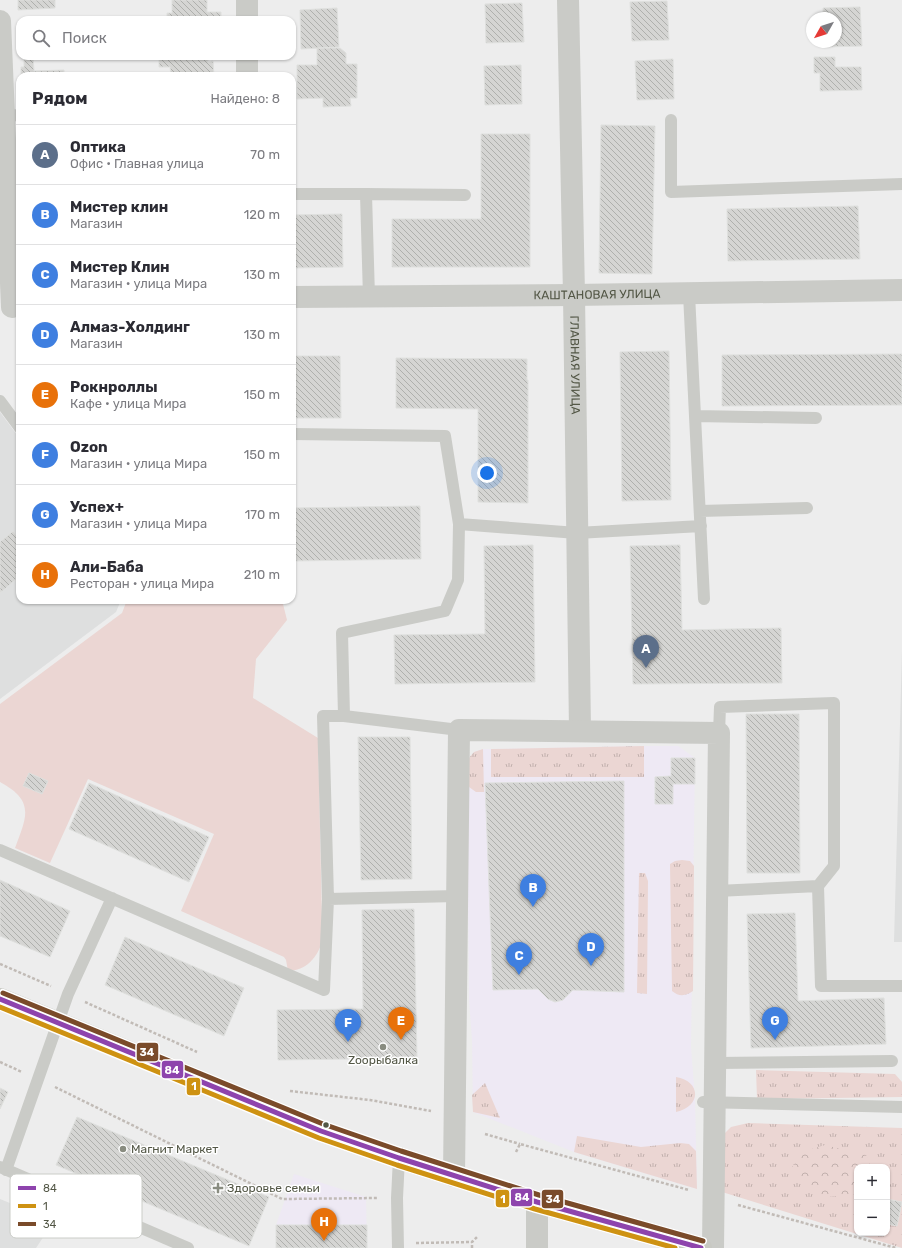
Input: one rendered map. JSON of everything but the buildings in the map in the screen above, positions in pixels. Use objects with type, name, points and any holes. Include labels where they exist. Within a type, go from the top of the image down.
[{"type":"main road","points":[[0,999],[321,1131],[399,1158],[537,1202],[701,1248]]},
{"type":"street","points":[[247,0],[247,16]]},
{"type":"street","name":"ГЛАВНАЯ УЛИЦА","points":[[568,0],[578,533],[580,730]]},
{"type":"street","points":[[0,21],[12,116],[11,310]]},
{"type":"street","points":[[247,60],[247,72]]},
{"type":"street","name":"КАШТАНОВАЯ УЛИЦА","points":[[296,297],[689,294],[902,290]]},
{"type":"street","points":[[454,1176],[458,730],[580,730],[719,733],[716,1063],[709,1102],[714,1197],[713,1248]]},
{"type":"street","points":[[537,1202],[537,1248]]},
{"type":"lane","points":[[671,120],[671,192],[902,184]]},
{"type":"lane","points":[[296,194],[465,195]]},
{"type":"lane","points":[[366,194],[369,296]]},
{"type":"lane","points":[[689,294],[704,599]]},
{"type":"lane","points":[[0,401],[16,423]]},
{"type":"lane","points":[[695,416],[816,418]]},
{"type":"lane","points":[[296,434],[445,436],[459,524],[458,580],[445,611],[342,633],[344,716]]},
{"type":"lane","points":[[700,511],[807,508]]},
{"type":"lane","points":[[459,524],[578,533],[701,526]]},
{"type":"lane","points":[[719,733],[720,707],[834,703],[834,866],[818,886],[821,986],[902,986]]},
{"type":"lane","points":[[0,850],[324,990],[328,899],[323,716],[344,716],[458,730]]},
{"type":"lane","points":[[718,891],[818,886]]},
{"type":"lane","points":[[328,899],[457,896]]},
{"type":"lane","points":[[17,1174],[3,1168],[38,1079],[68,994],[112,898]]},
{"type":"lane","points":[[716,1063],[892,1061]]},
{"type":"lane","points":[[709,1102],[902,1107]]},
{"type":"lane","points":[[398,1246],[397,1198],[399,1158]]},
{"type":"lane","points":[[142,1228],[188,1248]]},
{"type":"path","points":[[0,964],[200,1053]]},
{"type":"path","points":[[0,1062],[38,1079],[282,1199],[397,1198]]},
{"type":"path","points":[[287,1090],[370,1100],[438,1112]]},
{"type":"path","points":[[485,1134],[714,1197],[758,1211],[896,1248]]},
{"type":"path","points":[[516,1152],[520,1144]]},
{"type":"path","points":[[398,1246],[472,1242],[478,1236]]},
{"type":"path","points":[[472,1242],[472,1248]]},
{"type":"shaded area","points":[[0,412],[16,434],[16,604],[119,604],[116,612],[0,699]]},
{"type":"shaded area","points":[[902,651],[902,942],[894,942]]},
{"type":"shaded area","points":[[678,746],[695,758],[691,1047],[695,1099],[697,1189],[574,1152],[473,1112],[472,1040],[469,1000],[467,776],[474,752],[483,749]]},
{"type":"shaded area","points":[[294,1174],[366,1197],[367,1248],[276,1248],[276,1225]]},
{"type":"shaded area","points":[[0,1199],[10,1203],[10,1238],[43,1238],[36,1248],[0,1248]]},
{"type":"green space","points":[[125,604],[283,604],[287,620],[256,659],[253,698],[318,738],[322,941],[318,952],[306,966],[300,969],[288,971],[284,957],[181,911],[214,834],[88,779],[50,863],[15,848],[23,827],[25,810],[19,796],[0,782],[0,704],[122,613]]},
{"type":"green space","points":[[644,746],[644,777],[491,777],[491,749]]},
{"type":"green space","points":[[483,749],[484,792],[476,792],[469,787],[469,758],[474,752]]},
{"type":"green space","points":[[675,861],[690,861],[694,866],[693,991],[682,995],[672,991],[670,864]]},
{"type":"green space","points":[[639,873],[645,873],[648,881],[647,994],[637,993]]},
{"type":"green space","points":[[756,1070],[895,1074],[902,1082],[902,1097],[757,1099]]},
{"type":"green space","points":[[676,1077],[684,1079],[690,1083],[694,1088],[695,1094],[690,1105],[676,1112]]},
{"type":"green space","points":[[485,1083],[500,1118],[473,1112],[472,1095]]},
{"type":"green space","points":[[748,1123],[902,1128],[902,1248],[863,1236],[890,1236],[890,1164],[854,1164],[854,1233],[722,1192],[723,1135],[731,1127]]},
{"type":"green space","points":[[577,1136],[641,1147],[680,1143],[689,1144],[696,1151],[697,1189],[574,1152]]},
{"type":"green space","points":[[825,1145],[866,1155],[870,1164],[854,1164],[854,1194],[827,1197],[802,1185],[792,1167],[805,1151]]},
{"type":"transit line","name":"34","points":[[3,993],[323,1124],[401,1151],[539,1195],[703,1241]]},
{"type":"transit line","name":"84","points":[[0,999],[321,1131],[399,1158],[537,1202],[701,1248]]},
{"type":"transit line","name":"1","points":[[0,1007],[319,1138],[397,1165],[535,1209],[675,1248]]},
{"type":"place","name":"Оптика","points":[[646,668]]},
{"type":"place","name":"Мистер клин","points":[[533,907]]},
{"type":"place","name":"Алмаз-Холдинг","points":[[591,966]]},
{"type":"place","name":"Мистер Клин","points":[[519,975]]},
{"type":"place","name":"Рокнроллы","points":[[401,1040]]},
{"type":"place","name":"Успех+","points":[[775,1040]]},
{"type":"place","name":"Ozon","points":[[348,1042]]},
{"type":"place","name":"Zooрыбалка","points":[[383,1047]]},
{"type":"place","name":"Магнит Маркет","points":[[123,1149]]},
{"type":"place","name":"Здоровье семьи","points":[[218,1188]]},
{"type":"place","name":"Али-Баба","points":[[324,1241]]}]
